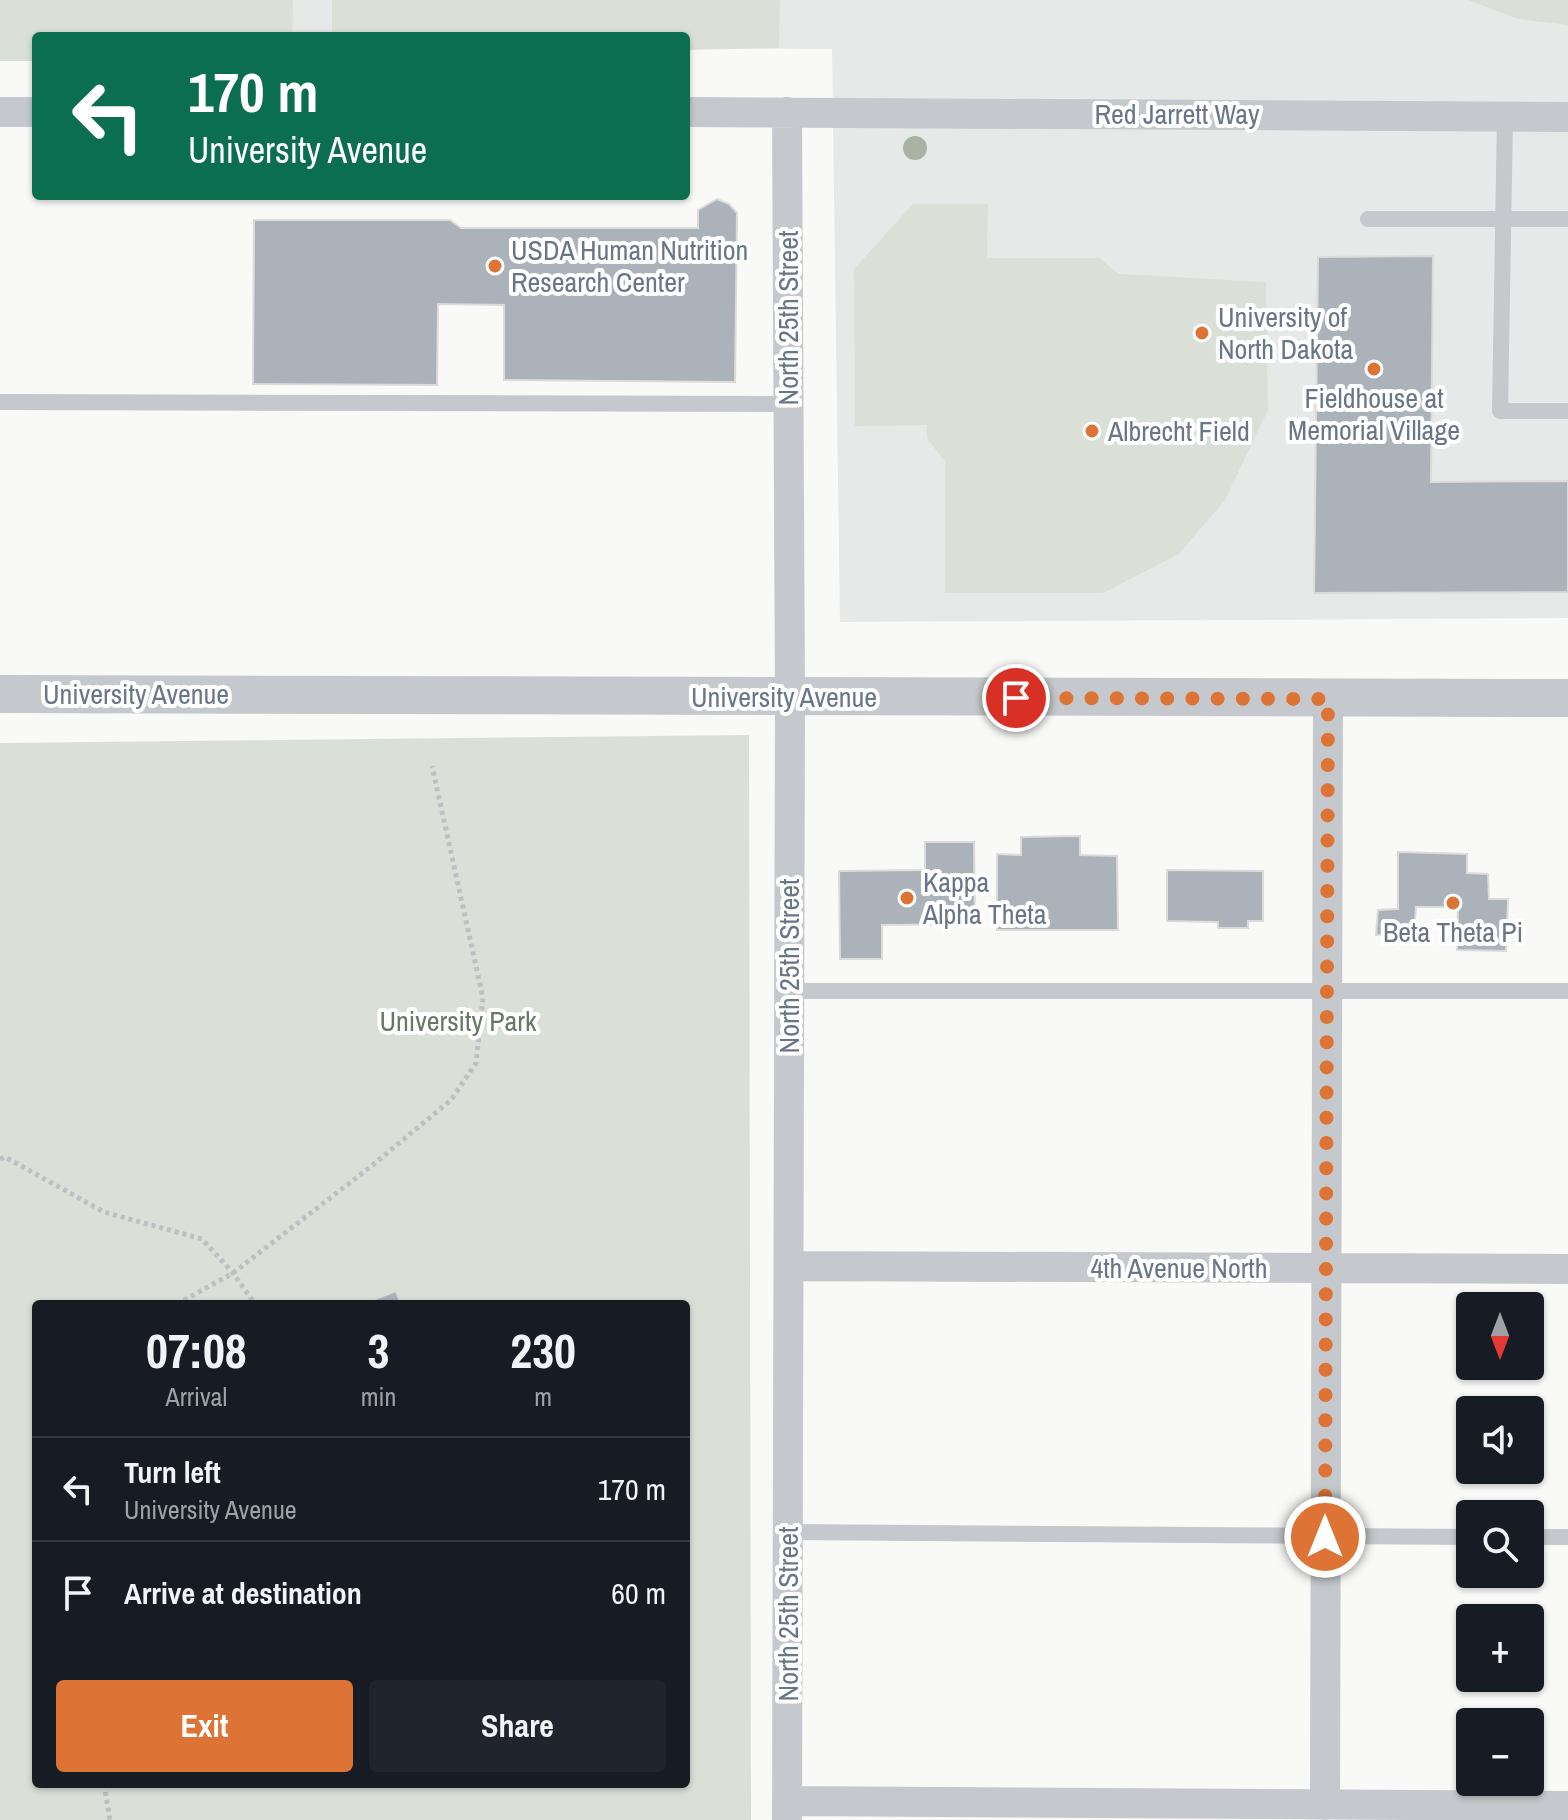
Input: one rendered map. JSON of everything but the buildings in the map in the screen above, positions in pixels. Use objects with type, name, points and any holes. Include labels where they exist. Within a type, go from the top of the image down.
[{"type":"street","points":[[0,112],[32,112]]},
{"type":"street","name":"Red Jarrett Way","points":[[690,112],[1568,117]]},
{"type":"street","name":"North 25th Street","points":[[787,112],[790,697],[787,1810]]},
{"type":"street","name":"University Avenue","points":[[0,694],[1568,698]]},
{"type":"street","points":[[1325,1805],[1328,699]]},
{"type":"street","name":"4th Avenue North","points":[[789,1266],[1568,1269]]},
{"type":"street","points":[[787,1810],[1568,1806]]},
{"type":"lane","points":[[1505,117],[1500,411],[1568,411]]},
{"type":"lane","points":[[1368,219],[1568,219]]},
{"type":"lane","points":[[0,402],[788,404]]},
{"type":"lane","points":[[789,991],[1568,991]]},
{"type":"lane","points":[[788,1532],[1456,1537]]},
{"type":"lane","points":[[1544,1537],[1568,1537]]},
{"type":"path","points":[[184,1300],[233,1273],[451,1100],[476,1063],[483,998],[432,766]]},
{"type":"path","points":[[0,1159],[5,1157],[104,1212],[202,1239],[252,1300]]},
{"type":"path","points":[[105,1788],[110,1820]]},
{"type":"shaded area","name":"University of North Dakota","points":[[0,0],[1568,0],[1568,618],[840,622],[832,49],[690,48],[690,32],[32,32]]},
{"type":"green space","points":[[0,0],[293,0],[292,32],[32,32],[32,61],[0,61]]},
{"type":"green space","points":[[332,0],[780,0],[779,48],[690,50],[690,32],[332,32]]},
{"type":"green space","points":[[1468,0],[1568,0],[1568,25],[1518,19]]},
{"type":"green space","name":"Albrecht Field","points":[[913,204],[988,204],[987,258],[1099,258],[1119,274],[1266,282],[1268,410],[1225,500],[1179,554],[1103,593],[945,593],[945,462],[927,438],[927,425],[855,426],[854,269]]},
{"type":"green space","name":"University Park","points":[[749,735],[751,1820],[0,1820],[0,743]]},
{"type":"place","name":"USDA Human Nutrition Research Center","points":[[495,266]]},
{"type":"place","name":"University of North Dakota","points":[[1202,333]]},
{"type":"place","name":"Fieldhouse at Memorial Village","points":[[1374,369]]},
{"type":"place","name":"Albrecht Field","points":[[1092,431]]},
{"type":"place","name":"Kappa Alpha Theta","points":[[907,898]]},
{"type":"place","name":"Beta Theta Pi","points":[[1453,903]]},
{"type":"route","points":[[1016,698],[1328,699],[1325,1537]]}]
